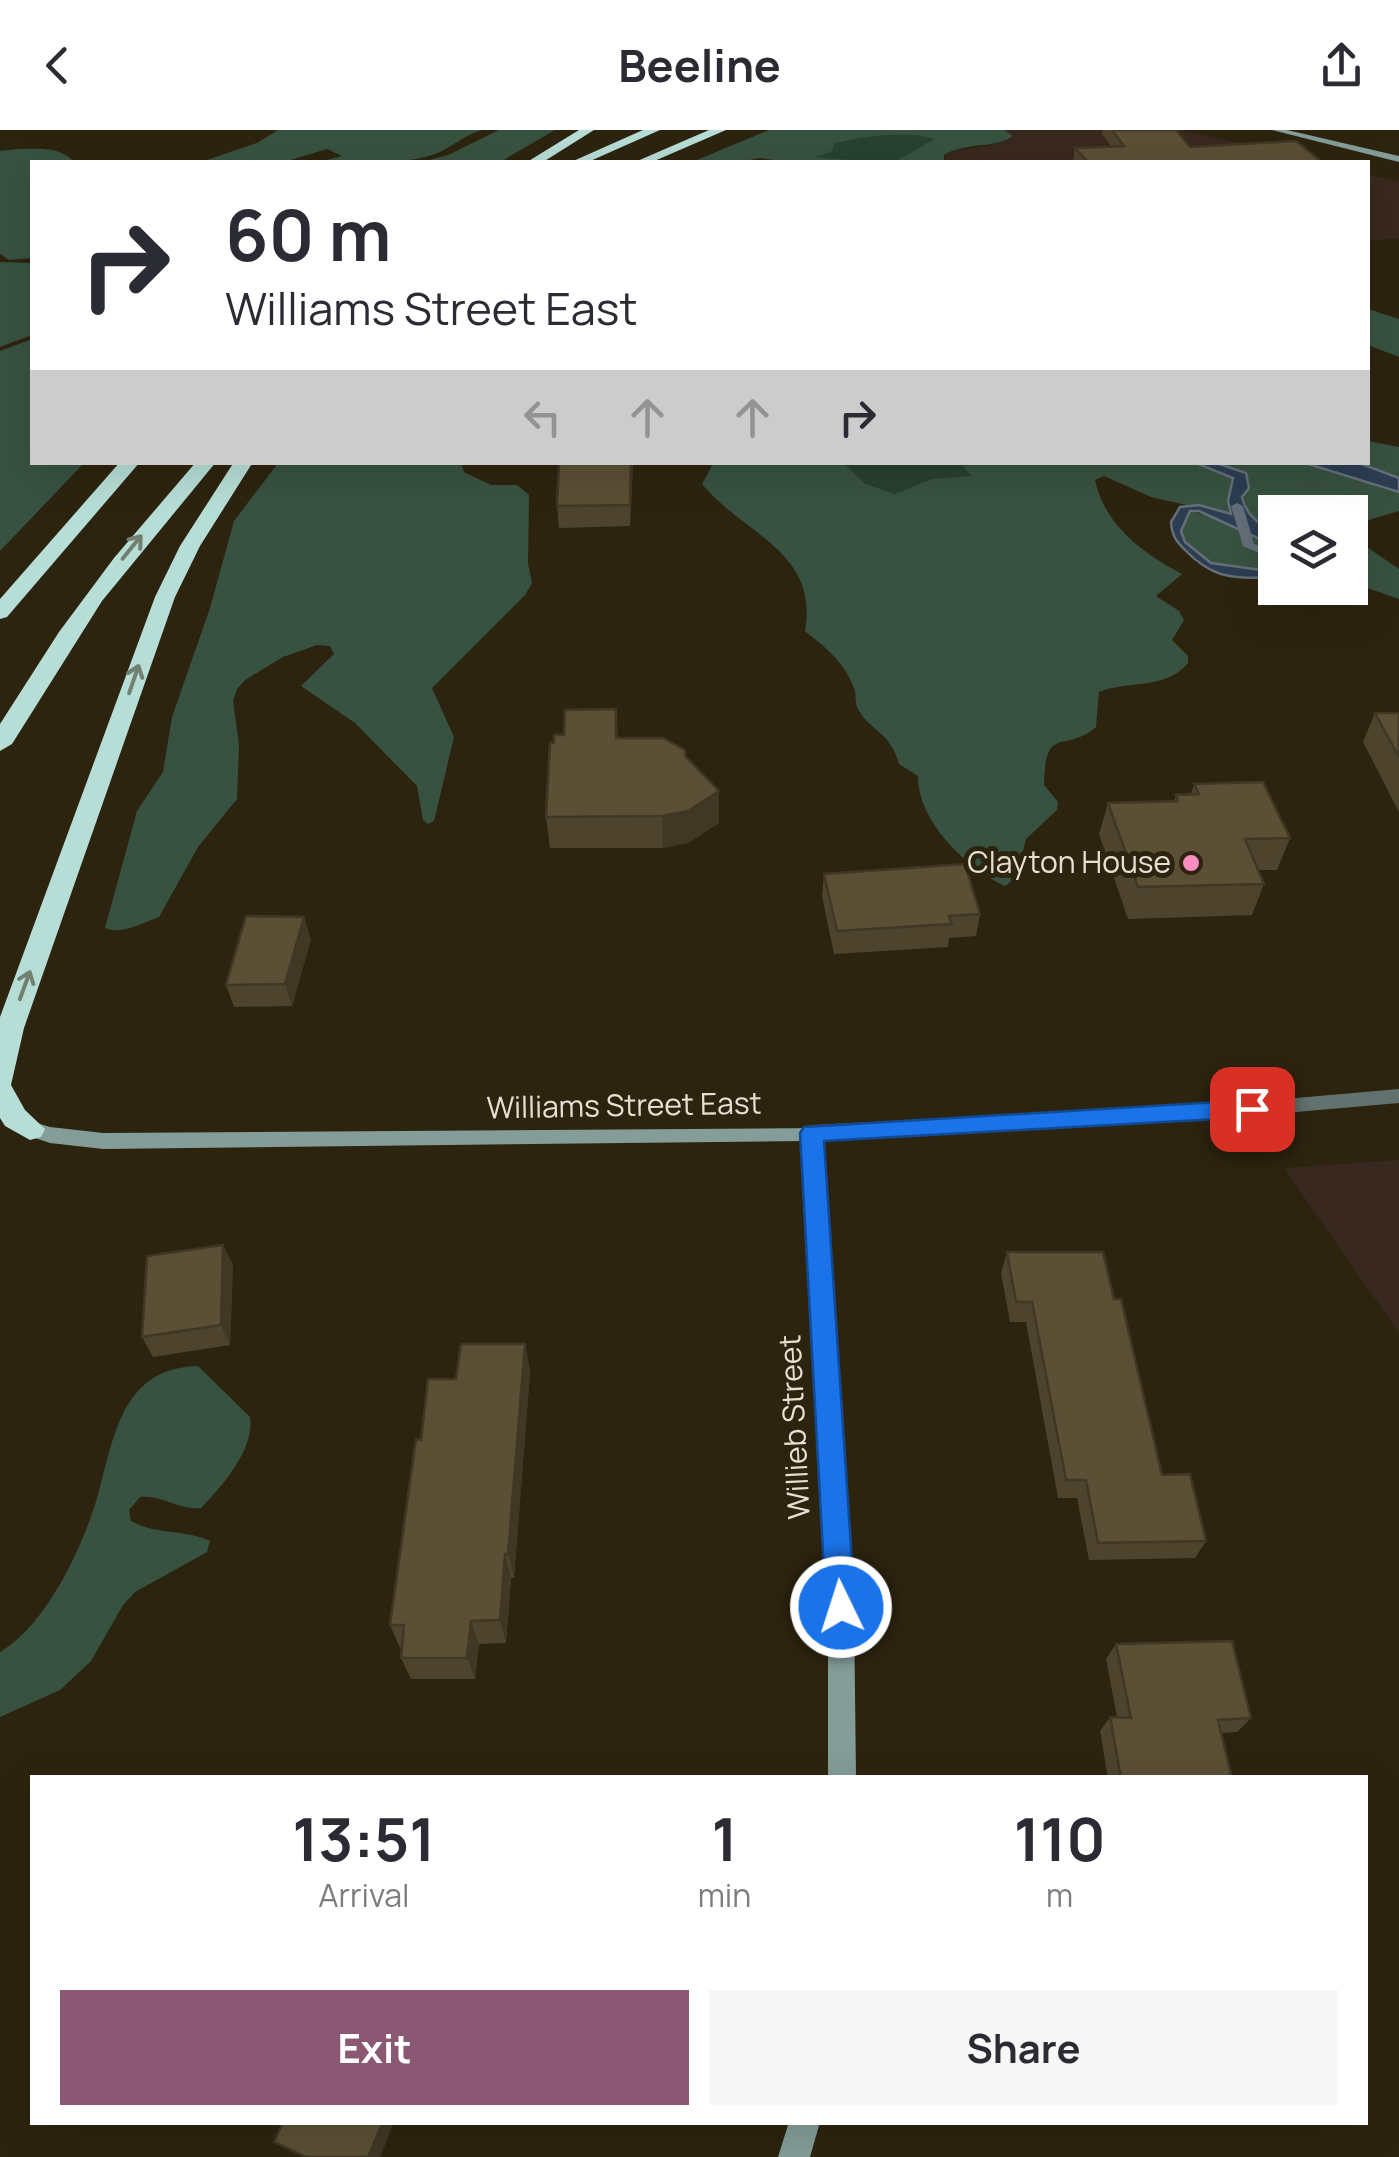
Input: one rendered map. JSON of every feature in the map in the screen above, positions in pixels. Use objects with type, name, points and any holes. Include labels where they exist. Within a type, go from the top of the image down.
[{"type":"highway","points":[[537,160],[588,130]]},
{"type":"highway","points":[[583,160],[654,130]]},
{"type":"highway","points":[[647,160],[720,130]]},
{"type":"highway","points":[[0,613],[51,550],[129,465]]},
{"type":"highway","points":[[0,744],[44,670],[109,576],[205,465]]},
{"type":"highway","points":[[0,1079],[10,1028],[165,596],[190,546],[242,465]]},
{"type":"highway","points":[[0,1092],[15,1118],[30,1129]]},
{"type":"street","points":[[1276,130],[1399,159]]},
{"type":"street","name":"Williams Street East","points":[[30,1129],[50,1136],[103,1141],[812,1133],[1194,1113],[1399,1096]]},
{"type":"street","name":"Willieb Street","points":[[812,1133],[841,1607],[842,1775]]},
{"type":"street","points":[[794,2157],[804,2125]]},
{"type":"shaded area","points":[[1004,130],[1183,130],[1310,160],[944,160],[946,153],[996,144],[1013,136]]},
{"type":"shaded area","points":[[1370,175],[1399,182],[1399,239],[1370,240]]},
{"type":"shaded area","points":[[1399,1160],[1399,1333],[1284,1168]]},
{"type":"green space","points":[[278,130],[482,130],[439,152],[409,160],[327,160],[342,156],[327,149],[291,160],[207,160],[257,143]]},
{"type":"green space","points":[[499,130],[555,130],[503,160],[429,160]]},
{"type":"green space","points":[[769,130],[1004,130],[1013,136],[952,151],[944,155],[944,160],[898,160],[935,139],[899,134],[835,143],[831,152],[815,157],[849,160],[697,160]]},
{"type":"green space","points":[[875,130],[976,130],[1005,137],[942,154],[941,160],[804,160],[835,143]]},
{"type":"green space","points":[[41,149],[72,160],[30,160],[30,258],[9,260],[0,254],[0,151]]},
{"type":"green space","points":[[0,262],[30,263],[30,336],[0,347]]},
{"type":"green space","points":[[1370,310],[1399,319],[1399,357],[1370,346]]},
{"type":"green space","points":[[30,340],[30,465],[82,465],[0,551],[0,351]]},
{"type":"green space","points":[[1370,441],[1399,447],[1399,478],[1364,465],[1370,465]]},
{"type":"green space","points":[[276,465],[462,465],[464,472],[491,485],[517,485],[529,495],[528,563],[532,583],[525,595],[432,688],[454,737],[434,821],[428,824],[423,820],[417,786],[355,723],[301,686],[334,654],[330,646],[317,645],[283,657],[237,689],[233,701],[239,745],[237,799],[198,847],[159,917],[125,929],[105,928],[137,811],[163,772],[172,717],[210,608],[234,521]]},
{"type":"green space","points":[[712,465],[846,465],[864,483],[895,494],[931,479],[971,476],[962,465],[1202,465],[1231,475],[1233,484],[1231,515],[1151,497],[1104,476],[1095,480],[1107,511],[1128,536],[1182,574],[1156,596],[1179,611],[1184,620],[1172,640],[1188,656],[1188,663],[1179,672],[1158,681],[1099,692],[1096,727],[1053,747],[1045,766],[1044,785],[1058,802],[1057,810],[1026,839],[1016,878],[1005,886],[960,855],[935,826],[920,793],[918,776],[899,764],[885,737],[862,715],[841,664],[805,631],[806,604],[801,581],[790,563],[702,484]]},
{"type":"green space","points":[[846,465],[961,465],[971,476],[931,479],[895,494],[864,483]]},
{"type":"green space","points":[[1223,465],[1311,465],[1399,492],[1399,511],[1368,520],[1368,495],[1258,495],[1258,522],[1247,508],[1243,471]]},
{"type":"green space","points":[[1190,511],[1229,521],[1258,537],[1258,570],[1211,564],[1185,542],[1181,532]]},
{"type":"green space","points":[[1368,548],[1399,569],[1399,599],[1368,588]]},
{"type":"green space","points":[[198,1366],[250,1417],[242,1454],[201,1508],[140,1497],[129,1510],[131,1521],[141,1525],[210,1541],[207,1552],[135,1592],[123,1605],[91,1661],[60,1690],[0,1717],[0,1652],[33,1623],[74,1558],[126,1408],[153,1378]]},
{"type":"water","points":[[1201,465],[1222,465],[1246,473],[1249,488],[1242,497],[1258,521],[1258,538],[1199,511],[1190,511],[1181,531],[1185,542],[1211,563],[1258,570],[1258,578],[1236,577],[1206,567],[1177,541],[1172,531],[1171,522],[1180,507],[1199,505],[1231,514],[1228,501],[1233,478]]},
{"type":"water","points":[[1311,465],[1364,465],[1399,478],[1399,492]]},
{"type":"building","points":[[1112,130],[1176,130],[1190,147],[1296,141],[1320,160],[1086,160],[1075,148],[1124,146]]},
{"type":"building","points":[[559,465],[631,465],[630,505],[557,506]]},
{"type":"building","points":[[616,709],[616,738],[663,738],[685,750],[685,756],[719,791],[688,811],[662,816],[546,817],[550,743],[554,743],[554,735],[564,735],[565,710]]},
{"type":"building","points":[[1375,713],[1399,713],[1399,757]]},
{"type":"building","points":[[1263,782],[1290,838],[1245,839],[1264,884],[1138,887],[1108,803],[1178,801],[1176,795],[1199,794],[1194,784]]},
{"type":"building","points":[[965,864],[980,914],[949,916],[952,924],[837,931],[824,874]]},
{"type":"building","points":[[246,916],[304,917],[285,984],[226,985]]},
{"type":"building","points":[[223,1245],[221,1325],[142,1337],[147,1256]]},
{"type":"building","points":[[1007,1252],[1103,1252],[1114,1299],[1121,1299],[1162,1475],[1190,1474],[1206,1541],[1098,1543],[1086,1480],[1066,1480],[1032,1302],[1016,1302]]},
{"type":"building","points":[[461,1344],[525,1344],[500,1620],[471,1621],[467,1658],[401,1658],[404,1625],[390,1625],[416,1439],[421,1440],[428,1379],[456,1379]]},
{"type":"building","points":[[1232,1641],[1251,1718],[1218,1720],[1231,1775],[1120,1775],[1110,1717],[1131,1718],[1116,1644]]},
{"type":"building","points":[[282,2125],[382,2125],[368,2157],[306,2157],[274,2142]]},
{"type":"waterway","points":[[1237,506],[1249,546],[1258,549]]},
{"type":"place","name":"Clayton House","points":[[1191,863]]},
{"type":"route","points":[[841,1607],[812,1133],[1252,1109]]}]
